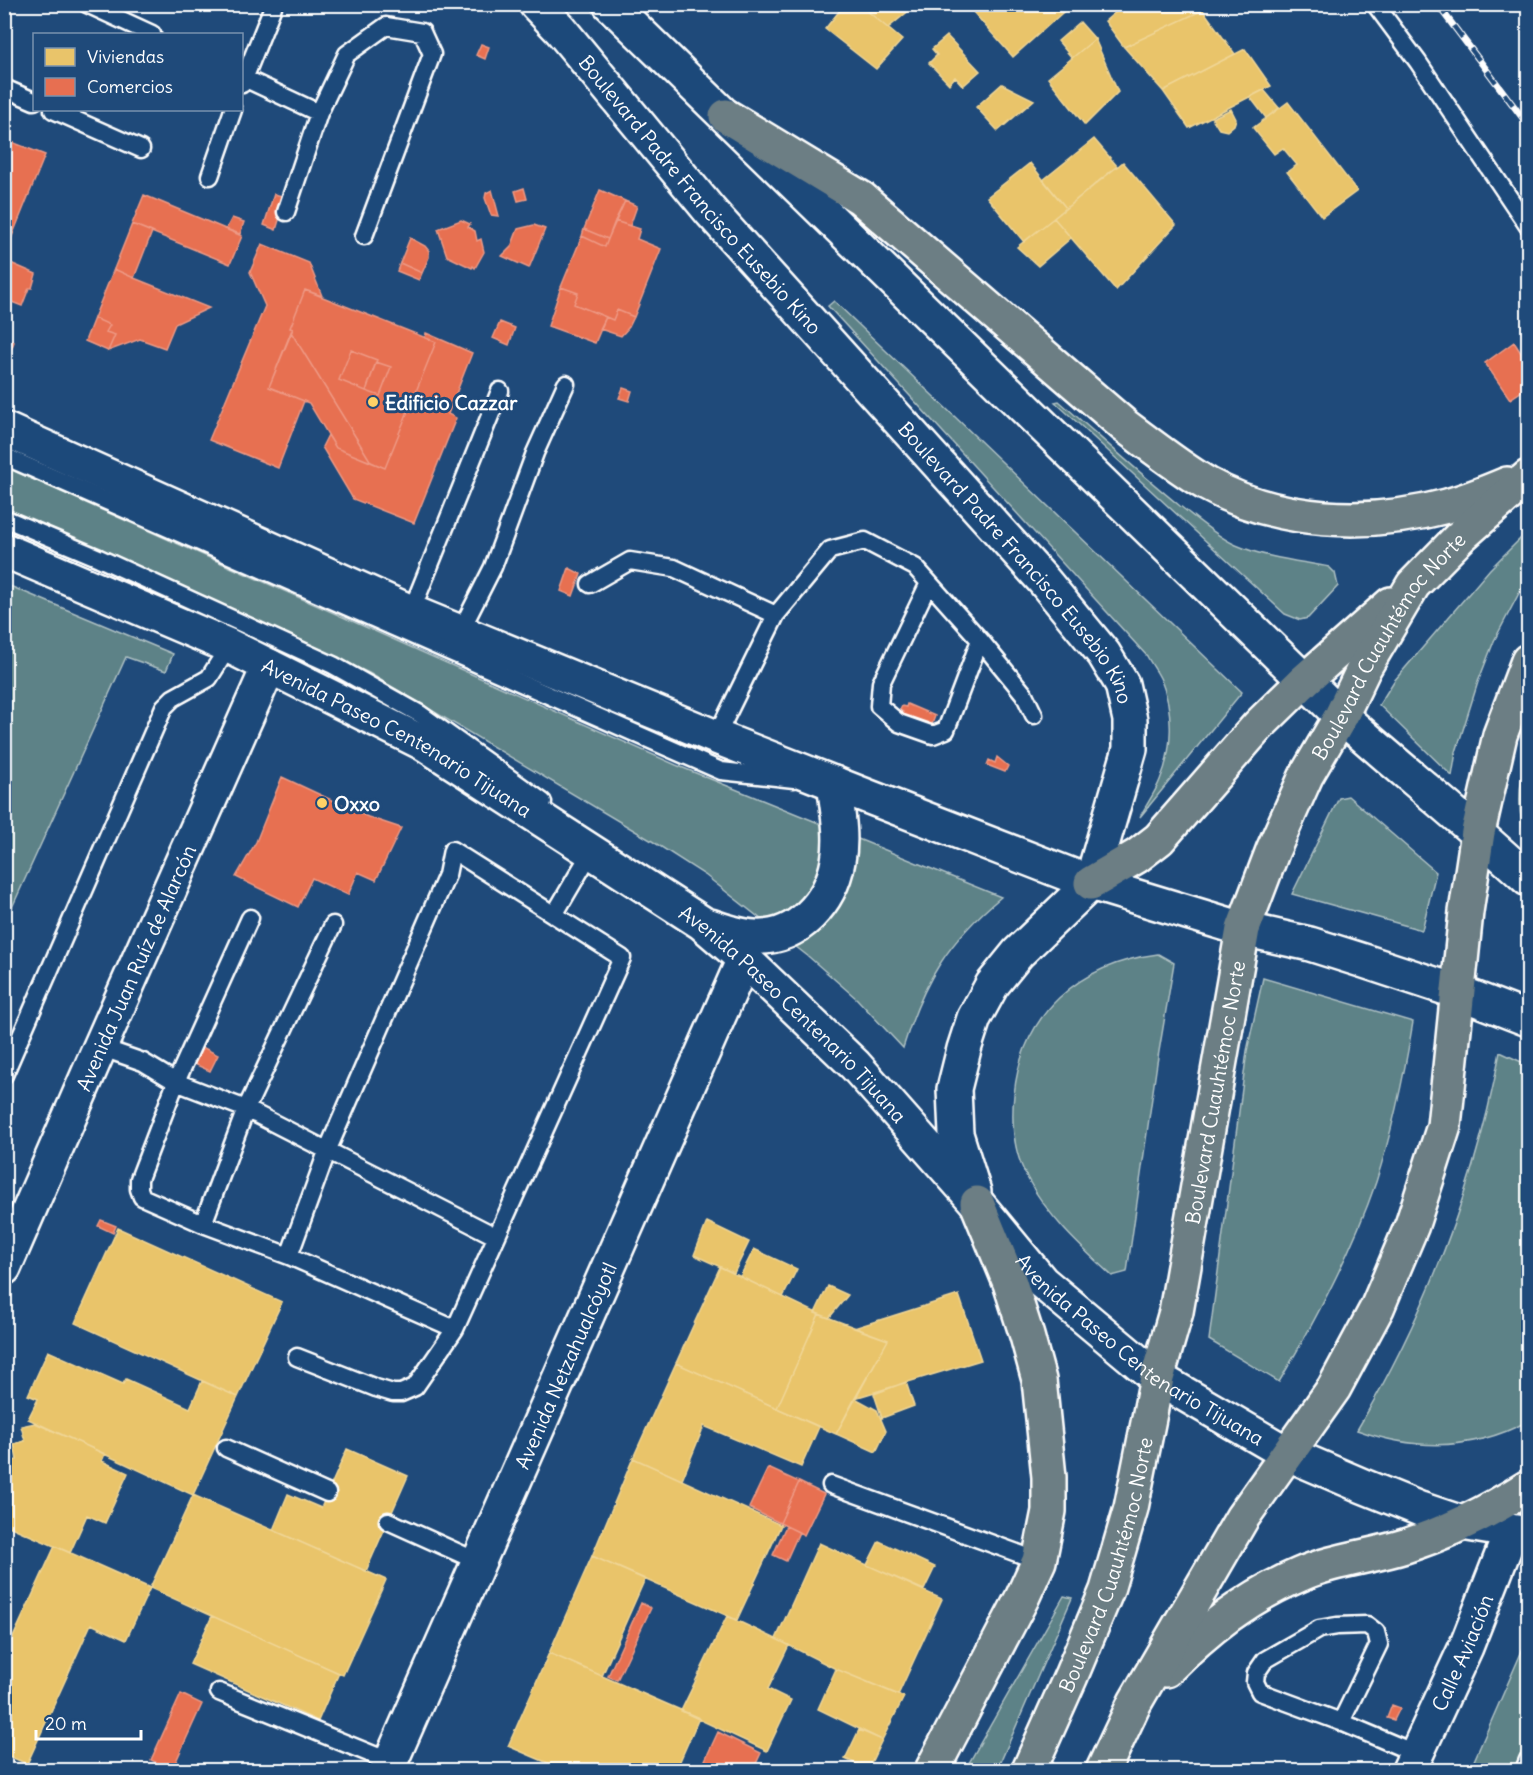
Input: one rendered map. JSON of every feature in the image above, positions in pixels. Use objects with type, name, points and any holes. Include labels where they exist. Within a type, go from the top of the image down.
[{"type":"main road","name":"Boulevard Padre Francisco Eusebio Kino","points":[[536,4],[560,28],[711,212],[992,522],[1104,654],[1122,684],[1130,720],[1130,749],[1091,883],[1018,953],[992,985],[974,1018],[964,1049],[954,1089],[956,1134],[977,1203]]},
{"type":"main road","points":[[609,4],[1341,716],[1408,776],[1478,832],[1528,879]]},
{"type":"main road","points":[[726,116],[861,198],[1125,426],[1168,459],[1218,489],[1246,501],[1288,513],[1329,519],[1370,518],[1448,506],[1528,476]]},
{"type":"main road","points":[[4,429],[411,612],[716,737],[1091,883],[1243,929],[1310,944],[1458,992],[1528,1020]]},
{"type":"main road","name":"Boulevard Cuauhtémoc Norte","points":[[1029,1770],[1107,1590],[1131,1508],[1157,1378],[1176,1312],[1243,929],[1273,850],[1306,776],[1341,716],[1364,668],[1413,585],[1460,537],[1528,476]]},
{"type":"main road","name":"Avenida Paseo Centenario Tijuana","points":[[4,550],[229,646],[425,744],[702,923],[744,959],[855,1065],[977,1203],[1042,1282],[1157,1378],[1286,1453],[1420,1509],[1462,1523],[1522,1528]]},
{"type":"main road","points":[[1091,883],[1137,856],[1159,839],[1251,734],[1305,680],[1413,585]]},
{"type":"main road","points":[[1103,1770],[1135,1702],[1242,1518],[1334,1388],[1377,1308],[1412,1225],[1444,1126],[1466,912],[1478,832],[1500,735],[1528,661]]},
{"type":"main road","name":"Avenida Juan Ruíz de Alarcón","points":[[4,1268],[269,666]]},
{"type":"main road","points":[[702,923],[733,934],[756,937],[780,934],[797,927],[813,912],[825,896],[839,860],[839,820],[834,783]]},
{"type":"main road","name":"Avenida Netzahualcóyotl","points":[[389,1766],[744,959]]},
{"type":"main road","points":[[932,1770],[1039,1561],[1049,1511],[1049,1478],[1039,1380],[1010,1283],[977,1203]]},
{"type":"main road","points":[[1135,1702],[1197,1640],[1226,1615],[1260,1594],[1300,1574],[1340,1560],[1403,1546],[1462,1523],[1495,1508],[1528,1486]]},
{"type":"main road","name":"Calle Aviación","points":[[1413,1762],[1522,1528]]},
{"type":"lane","points":[[87,4],[150,33]]},
{"type":"lane","points":[[243,77],[274,4]]},
{"type":"lane","points":[[1376,4],[1418,62],[1528,226]]},
{"type":"lane","points":[[286,212],[319,113],[347,54],[386,26],[422,32],[432,54],[364,236]]},
{"type":"lane","points":[[243,79],[319,113]]},
{"type":"lane","points":[[4,88],[33,101]]},
{"type":"lane","points":[[55,111],[141,149]]},
{"type":"lane","points":[[210,176],[233,111]]},
{"type":"lane","points":[[460,632],[493,567],[535,453],[566,384]]},
{"type":"lane","points":[[411,612],[500,391]]},
{"type":"lane","points":[[4,456],[721,771],[834,783]]},
{"type":"lane","points":[[4,518],[99,558],[333,665],[420,714],[557,812],[591,852],[554,915]]},
{"type":"lane","points":[[716,737],[776,615],[830,550],[865,542],[915,567],[1024,694],[1034,715]]},
{"type":"lane","points":[[590,584],[630,561],[674,568],[776,615]]},
{"type":"lane","points":[[929,583],[881,683],[879,706],[899,723],[933,735],[946,730],[980,640]]},
{"type":"lane","points":[[4,1075],[164,707],[173,698],[208,678],[229,646]]},
{"type":"lane","points":[[289,1256],[328,1149],[447,875],[453,850],[622,958],[455,1329],[419,1381],[408,1391],[393,1393],[297,1357]]},
{"type":"lane","points":[[250,918],[176,1082],[139,1179],[142,1197],[202,1224],[289,1256],[455,1329]]},
{"type":"lane","points":[[202,1224],[246,1109],[333,925]]},
{"type":"lane","points":[[100,1047],[143,1062],[176,1082],[246,1109],[495,1236]]},
{"type":"lane","points":[[226,1448],[327,1493]]},
{"type":"lane","points":[[831,1485],[1039,1561]]},
{"type":"lane","points":[[388,1521],[479,1562]]},
{"type":"lane","points":[[1341,1722],[1379,1644],[1376,1632],[1367,1625],[1319,1629],[1265,1660],[1256,1673],[1255,1682],[1260,1692],[1341,1722],[1413,1762]]},
{"type":"lane","points":[[219,1692],[389,1766]]},
{"type":"lane","points":[[1524,1770],[1528,1760]]},
{"type":"green space","points":[[834,301],[1242,692],[1140,817],[1160,780],[1169,743],[1168,704],[1158,674],[1147,656],[828,306]]},
{"type":"green space","points":[[1059,401],[1164,493],[1221,537],[1259,553],[1329,567],[1335,573],[1338,586],[1308,618],[1300,620],[1285,614],[1055,402]]},
{"type":"green space","points":[[5,467],[676,765],[1001,897],[966,930],[940,964],[919,1003],[903,1048],[857,999],[809,957],[705,875],[652,841],[369,673],[5,508]]},
{"type":"green space","points":[[1528,531],[1528,576],[1494,641],[1478,682],[1456,752],[1452,776],[1379,705],[1394,681],[1490,569]]},
{"type":"green space","points":[[5,584],[173,654],[166,671],[126,657],[5,923]]},
{"type":"green space","points":[[1528,755],[1528,846],[1520,812],[1520,789]]},
{"type":"green space","points":[[1348,796],[1436,872],[1422,930],[1292,894],[1339,798]]},
{"type":"green space","points":[[1158,954],[1174,963],[1127,1272],[1112,1276],[1055,1219],[1028,1179],[1019,1159],[1015,1138],[1014,1095],[1019,1066],[1029,1040],[1042,1017],[1059,998],[1080,981],[1103,969],[1129,960]]},
{"type":"green space","points":[[1263,978],[1413,1022],[1393,1122],[1367,1208],[1333,1284],[1279,1382],[1209,1340],[1247,1051]]},
{"type":"green space","points":[[1500,1052],[1528,1065],[1528,1421],[1486,1438],[1444,1445],[1401,1442],[1357,1430],[1405,1340],[1445,1247],[1477,1151]]},
{"type":"green space","points":[[1064,1596],[1072,1598],[997,1770],[965,1770]]},
{"type":"green space","points":[[1528,1637],[1528,1770],[1470,1770]]},
{"type":"building: Viviendas","points":[[845,4],[859,4],[902,40],[876,69],[825,29]]},
{"type":"building: Viviendas","points":[[863,4],[917,4],[888,28],[861,6]]},
{"type":"building: Viviendas","points":[[966,4],[1070,4],[1071,5],[1013,57]]},
{"type":"building: Viviendas","points":[[1125,4],[1198,4],[1203,10],[1124,47],[1105,21]]},
{"type":"building: Viviendas","points":[[1203,10],[1235,54],[1163,91],[1124,47]]},
{"type":"building: Viviendas","points":[[1080,22],[1095,39],[1072,58],[1058,41]]},
{"type":"building: Viviendas","points":[[947,36],[980,71],[963,86],[955,77],[949,84],[929,63],[937,55],[932,49]]},
{"type":"building: Viviendas","points":[[1095,39],[1118,92],[1085,125],[1048,78]]},
{"type":"building: Viviendas","points":[[1245,49],[1271,86],[1189,128],[1163,91]]},
{"type":"building: Viviendas","points":[[1002,84],[1034,100],[998,131],[976,107]]},
{"type":"building: Viviendas","points":[[1264,90],[1279,108],[1266,118],[1250,97]]},
{"type":"building: Viviendas","points":[[1288,102],[1357,191],[1322,217],[1287,172],[1297,165],[1283,148],[1274,154],[1253,128]]},
{"type":"building: Viviendas","points":[[1231,109],[1236,119],[1234,125],[1227,131],[1219,129],[1212,118]]},
{"type":"building: Viviendas","points":[[1094,139],[1117,166],[1066,208],[1043,180]]},
{"type":"building: Viviendas","points":[[1123,162],[1176,225],[1116,290],[1054,218]]},
{"type":"building: Viviendas","points":[[1030,163],[1066,208],[1024,242],[987,197]]},
{"type":"building: Viviendas","points":[[1054,218],[1071,238],[1038,266],[1017,247]]},
{"type":"building: Viviendas","points":[[707,1222],[749,1242],[734,1273],[694,1255]]},
{"type":"building: Viviendas","points":[[118,1228],[282,1302],[238,1397],[75,1323]]},
{"type":"building: Viviendas","points":[[754,1249],[797,1269],[783,1297],[740,1277]]},
{"type":"building: Viviendas","points":[[720,1267],[819,1314],[777,1408],[676,1363]]},
{"type":"building: Viviendas","points":[[828,1286],[848,1295],[829,1318],[815,1313]]},
{"type":"building: Viviendas","points":[[959,1295],[981,1360],[855,1398],[888,1340],[854,1328]]},
{"type":"building: Viviendas","points":[[819,1314],[888,1340],[836,1434],[777,1408]]},
{"type":"building: Viviendas","points":[[48,1351],[123,1384],[126,1379],[190,1408],[202,1381],[238,1397],[193,1495],[28,1419],[38,1399],[28,1395]]},
{"type":"building: Viviendas","points":[[676,1363],[819,1427],[801,1467],[704,1426],[682,1480],[633,1458]]},
{"type":"building: Viviendas","points":[[906,1382],[914,1406],[882,1418],[874,1394]]},
{"type":"building: Viviendas","points":[[855,1398],[877,1410],[886,1431],[876,1452],[836,1434]]},
{"type":"building: Viviendas","points":[[35,1423],[105,1454],[102,1461],[128,1473],[105,1523],[87,1515],[70,1553],[4,1524],[4,1481],[7,1480],[4,1463],[17,1460],[14,1444],[25,1441],[21,1426]]},
{"type":"building: Viviendas","points":[[347,1449],[408,1476],[366,1571],[273,1530],[288,1494],[321,1508]]},
{"type":"building: Viviendas","points":[[633,1458],[781,1525],[737,1620],[592,1556]]},
{"type":"building: Viviendas","points":[[193,1495],[386,1580],[343,1675],[150,1588]]},
{"type":"building: Viviendas","points":[[879,1541],[935,1567],[924,1590],[867,1565]]},
{"type":"building: Viviendas","points":[[819,1543],[942,1599],[898,1695],[836,1669],[776,1639]]},
{"type":"building: Viviendas","points":[[55,1546],[150,1588],[126,1640],[91,1624],[27,1764],[4,1754],[4,1657]]},
{"type":"building: Viviendas","points":[[592,1556],[645,1579],[602,1676],[549,1653]]},
{"type":"building: Viviendas","points":[[212,1616],[339,1673],[318,1721],[190,1664]]},
{"type":"building: Viviendas","points":[[727,1616],[789,1645],[768,1689],[791,1700],[767,1751],[681,1711]]},
{"type":"building: Viviendas","points":[[549,1653],[699,1718],[676,1770],[564,1770],[508,1746]]},
{"type":"building: Viviendas","points":[[836,1669],[904,1697],[882,1740],[818,1709]]},
{"type":"building: Viviendas","points":[[859,1730],[882,1740],[868,1769],[845,1759]]},
{"type":"building: Viviendas","points":[[706,1761],[726,1770],[701,1770]]},
{"type":"building: Comercios","points":[[481,44],[489,47],[485,59],[476,55]]},
{"type":"building: Comercios","points":[[4,139],[45,155],[4,256]]},
{"type":"building: Comercios","points":[[524,188],[527,199],[518,201],[515,191]]},
{"type":"building: Comercios","points":[[492,190],[499,216],[491,215],[485,198],[486,193]]},
{"type":"building: Comercios","points":[[600,190],[625,201],[608,239],[584,229]]},
{"type":"building: Comercios","points":[[274,194],[286,197],[276,230],[264,225]]},
{"type":"building: Comercios","points":[[144,195],[242,236],[230,264],[132,224]]},
{"type":"building: Comercios","points":[[625,201],[637,206],[630,226],[615,221]]},
{"type":"building: Comercios","points":[[232,218],[244,222],[240,234],[226,229]]},
{"type":"building: Comercios","points":[[461,220],[470,224],[468,227],[475,231],[477,241],[481,239],[484,252],[475,268],[447,256],[438,229]]},
{"type":"building: Comercios","points":[[615,221],[640,229],[637,239],[661,249],[634,317],[617,310],[613,320],[574,304],[578,293],[561,287],[582,236],[605,247]]},
{"type":"building: Comercios","points":[[132,224],[152,232],[134,278],[114,269]]},
{"type":"building: Comercios","points":[[534,225],[545,229],[529,268],[502,256],[511,247],[518,229]]},
{"type":"building: Comercios","points":[[584,229],[608,239],[605,247],[582,236]]},
{"type":"building: Comercios","points":[[410,238],[425,246],[429,251],[429,257],[422,273],[400,263]]},
{"type":"building: Comercios","points":[[262,244],[309,263],[322,296],[305,290],[290,328],[293,329],[269,387],[304,401],[278,468],[209,440],[265,306],[250,272]]},
{"type":"building: Comercios","points":[[6,261],[36,274],[32,288],[29,288],[22,306],[4,299]]},
{"type":"building: Comercios","points":[[400,263],[422,273],[419,280],[397,271]]},
{"type":"building: Comercios","points":[[114,269],[209,308],[175,324],[165,348],[140,339],[108,351],[115,335],[106,332],[110,325],[94,318]]},
{"type":"building: Comercios","points":[[561,287],[578,293],[574,304],[606,317],[595,343],[548,326]]},
{"type":"building: Comercios","name":"Edificio Cazzar","points":[[305,290],[436,342],[385,468],[371,462],[291,332],[293,329],[290,328]]},
{"type":"building: Comercios","points":[[617,310],[634,317],[621,336],[600,329],[606,317],[613,320]]},
{"type":"building: Comercios","points":[[94,318],[110,325],[106,332],[115,335],[108,351],[85,341]]},
{"type":"building: Comercios","points":[[500,322],[515,328],[509,345],[493,338]]},
{"type":"building: Comercios","points":[[291,332],[371,462],[336,448],[309,403],[269,387]]},
{"type":"building: Comercios","points":[[426,333],[472,353],[448,414],[456,418],[414,523],[353,499],[322,447],[328,435],[336,448],[385,468],[436,342],[425,338]]},
{"type":"building: Comercios","points":[[4,338],[14,342],[8,357],[4,356]]},
{"type":"building: Comercios","points":[[1514,342],[1528,364],[1528,387],[1510,399],[1485,363]]},
{"type":"building: Comercios","points":[[351,350],[377,360],[366,391],[339,380]]},
{"type":"building: Comercios","points":[[376,362],[391,367],[380,396],[366,391]]},
{"type":"building: Comercios","points":[[623,388],[632,391],[629,401],[619,398]]},
{"type":"building: Comercios","points":[[569,568],[581,574],[573,596],[561,591]]},
{"type":"building: Comercios","points":[[907,704],[935,716],[930,730],[901,715],[902,706],[906,707]]},
{"type":"building: Comercios","points":[[997,757],[1008,766],[1005,772],[987,765],[989,760],[995,763]]},
{"type":"building: Comercios","points":[[282,777],[368,817],[401,828],[376,880],[358,872],[348,895],[312,878],[298,907],[236,877],[256,842]]},
{"type":"building: Comercios","points":[[200,1046],[218,1055],[210,1071],[192,1063]]},
{"type":"building: Comercios","points":[[101,1220],[116,1226],[113,1233],[98,1226]]},
{"type":"building: Comercios","points":[[768,1468],[799,1482],[780,1523],[749,1508]]},
{"type":"building: Comercios","points":[[799,1482],[824,1494],[804,1535],[780,1523]]},
{"type":"building: Comercios","points":[[786,1526],[799,1532],[786,1561],[773,1555]]},
{"type":"building: Comercios","points":[[641,1603],[651,1608],[617,1680],[608,1676]]},
{"type":"building: Comercios","points":[[181,1694],[202,1704],[172,1770],[151,1760]]},
{"type":"building: Comercios","points":[[1392,1705],[1400,1708],[1394,1720],[1387,1718]]},
{"type":"building: Comercios","points":[[718,1732],[761,1753],[753,1770],[730,1770],[705,1760]]},
{"type":"railway","points":[[1437,4],[1528,125]]},
{"type":"place","name":"Edificio Cazzar","points":[[373,402]]},
{"type":"place","name":"Oxxo","points":[[322,803]]}]
